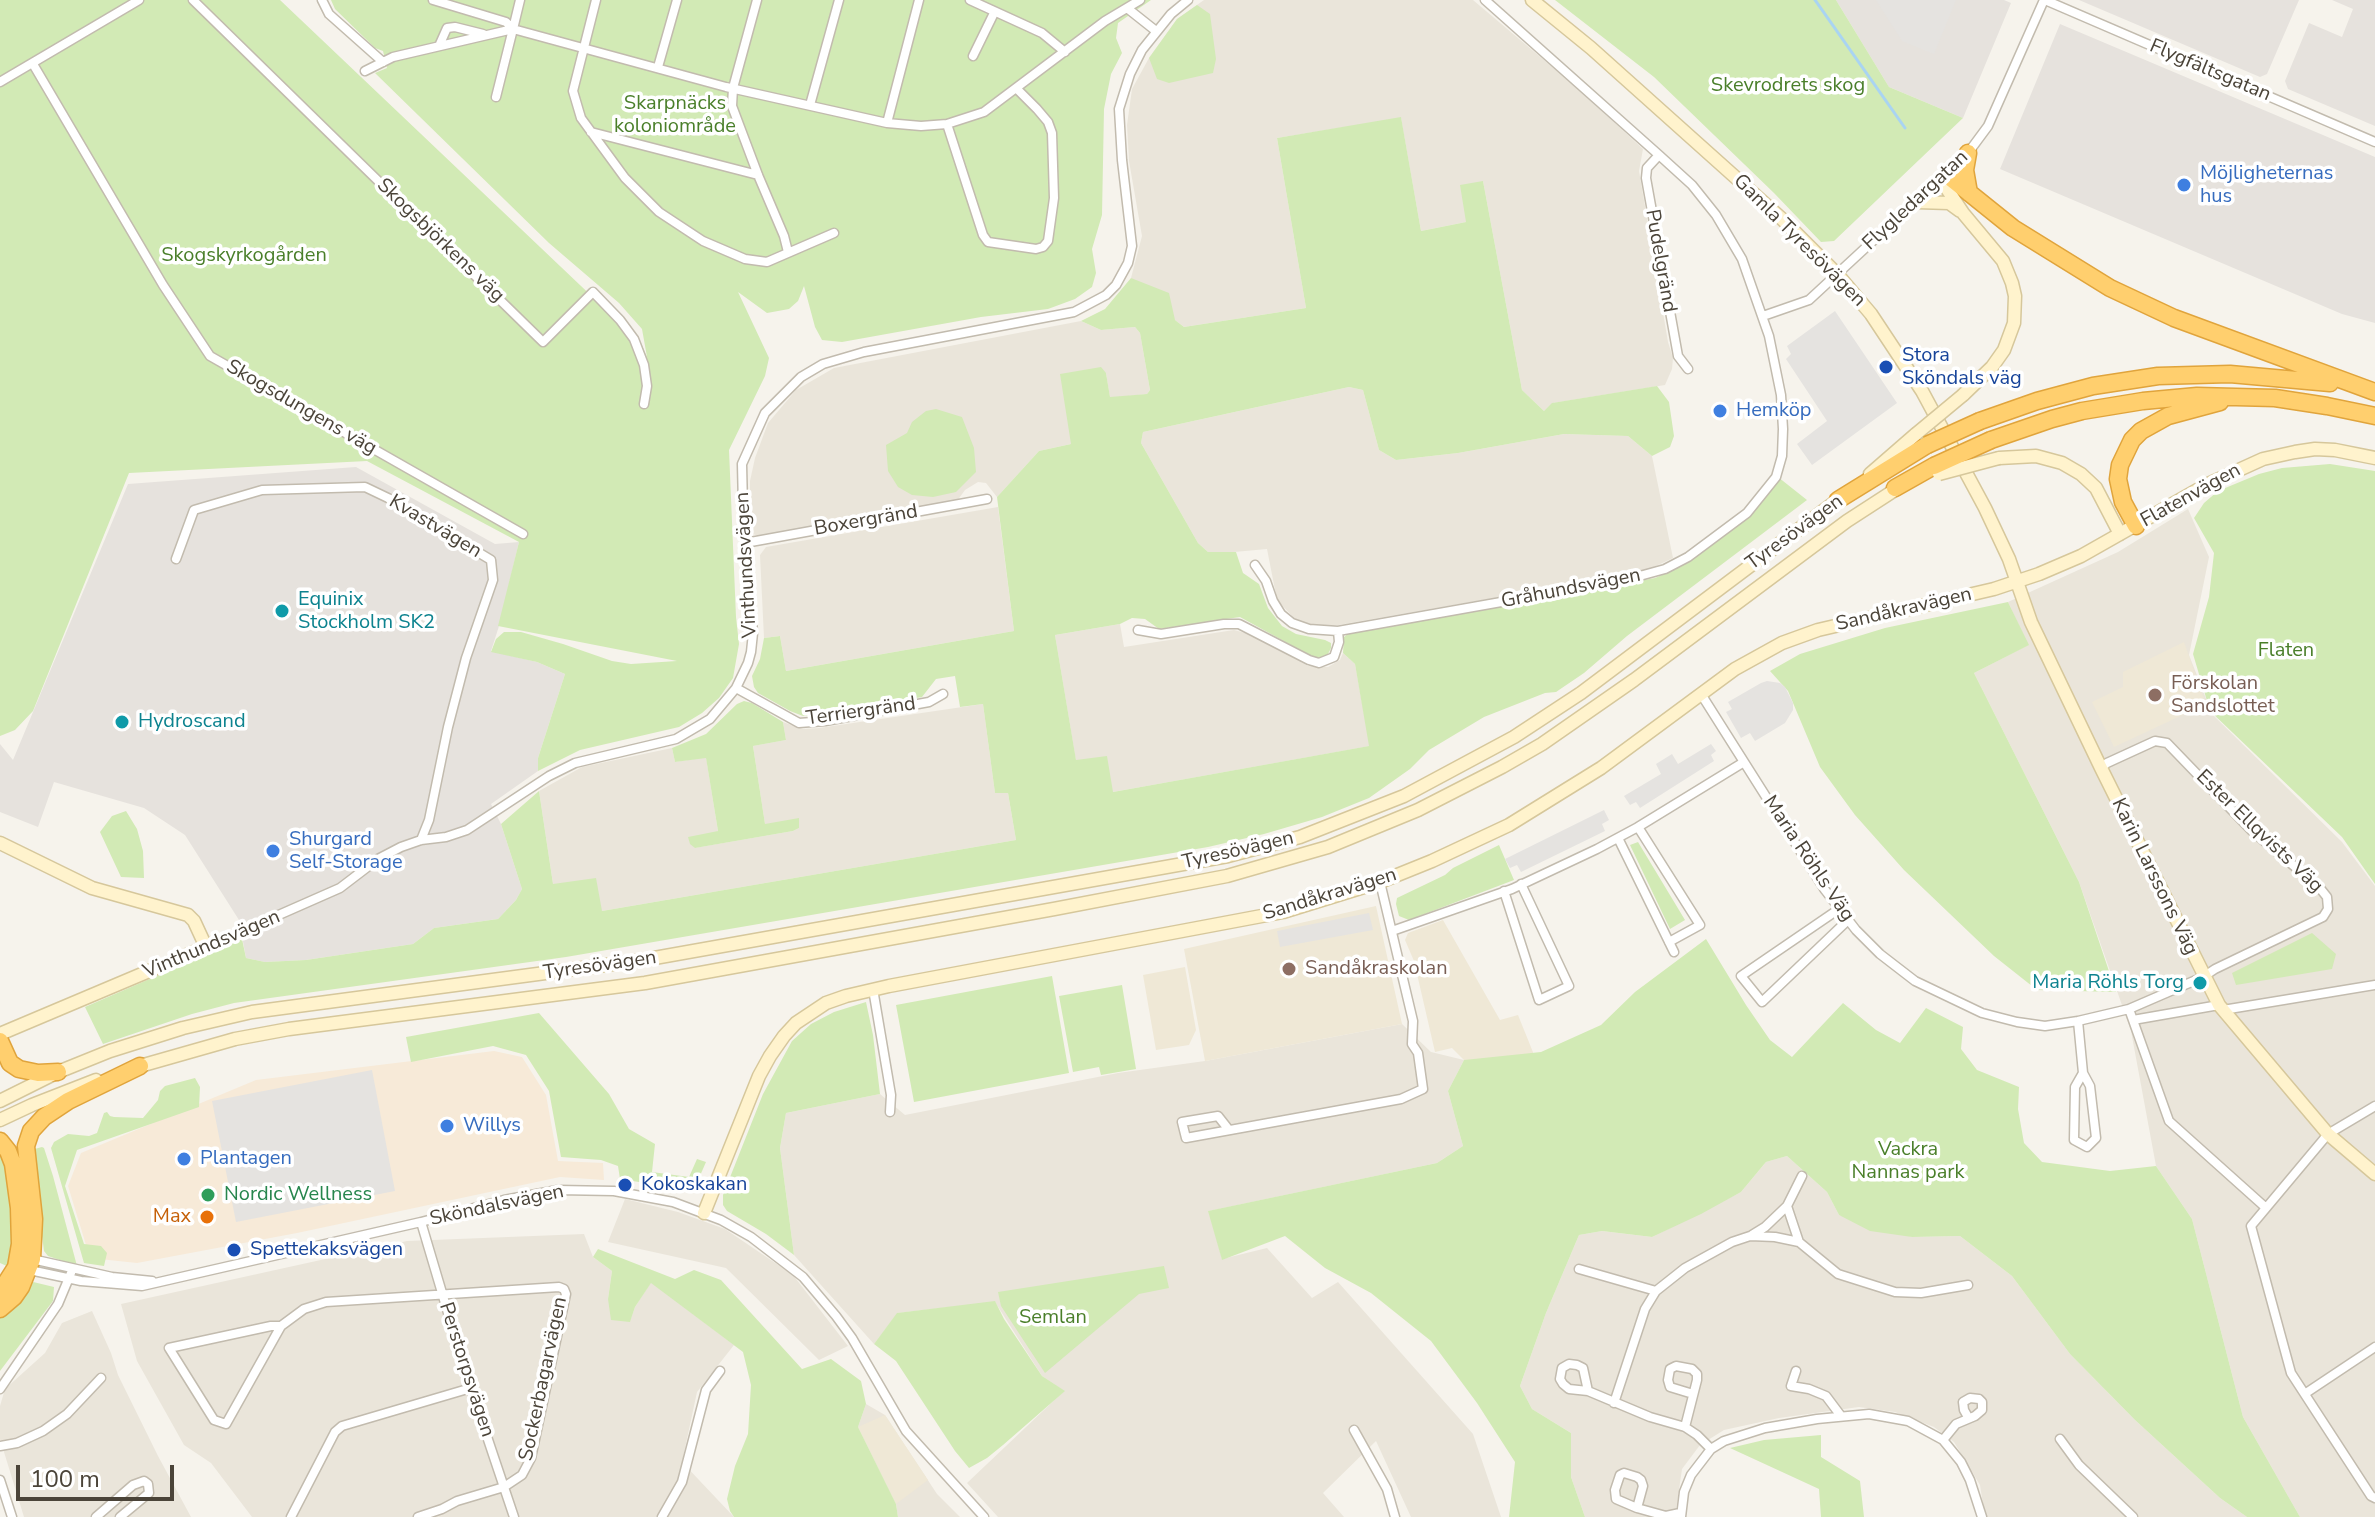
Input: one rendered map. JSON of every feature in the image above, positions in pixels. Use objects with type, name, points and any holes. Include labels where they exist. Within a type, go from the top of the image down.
[{"type":"highway","points":[[1968,153],[1965,170],[1969,193]]},
{"type":"highway","points":[[1944,178],[1969,193],[2013,228],[2110,288],[2174,318],[2375,393]]},
{"type":"highway","name":"Tyresövägen","points":[[1838,500],[1921,440],[2037,401],[2093,386],[2158,376],[2230,374],[2331,383],[2375,393]]},
{"type":"highway","name":"Tyresövägen","points":[[1895,488],[1991,440],[2052,419],[2113,405],[2197,396],[2249,396],[2307,402],[2375,416]]},
{"type":"highway","points":[[2136,526],[2123,502],[2118,479],[2120,465],[2132,440],[2141,431],[2168,416],[2249,396]]},
{"type":"highway","points":[[0,1041],[10,1063],[19,1069],[38,1073],[58,1072]]},
{"type":"highway","points":[[0,1309],[14,1297],[34,1219],[26,1146],[31,1131],[44,1117],[68,1101],[140,1066]]},
{"type":"highway","points":[[0,1141],[8,1151],[17,1186],[24,1263],[0,1292]]},
{"type":"main road","name":"Gamla Tyresövägen","points":[[1532,0],[1591,48],[1782,219],[1838,275],[1871,314],[1922,391],[1985,508],[2016,581]]},
{"type":"main road","points":[[1921,440],[1992,367],[2010,338],[2016,308],[2012,283],[2003,261],[1963,213],[1944,178]]},
{"type":"main road","points":[[1917,202],[1949,203],[1963,213]]},
{"type":"main road","name":"Flatenvägen","points":[[2016,581],[2081,556],[2208,484],[2263,459],[2315,449],[2375,458]]},
{"type":"main road","points":[[1936,470],[1999,458],[2036,456],[2062,463],[2096,488],[2120,534]]},
{"type":"main road","name":"Tyresövägen","points":[[0,1120],[73,1089],[235,1039],[289,1029],[645,983],[1227,876],[1328,847],[1418,810],[1542,744],[1895,488]]},
{"type":"main road","name":"Tyresövägen","points":[[0,1101],[58,1072],[133,1043],[252,1012],[657,958],[1228,856],[1300,837],[1404,796],[1514,737],[1581,693],[1838,500]]},
{"type":"main road","name":"Sandåkravägen","points":[[704,1213],[759,1076],[784,1036],[796,1023],[826,1003],[873,989],[1283,912],[1380,882],[1509,825],[1601,768],[1735,669],[1799,636],[2016,581]]},
{"type":"main road","name":"Karin Larssons Väg","points":[[2016,581],[2031,622],[2101,768],[2221,1008],[2328,1134],[2375,1174]]},
{"type":"main road","points":[[0,843],[92,888],[188,915],[206,947]]},
{"type":"main road","name":"Vinthundsvägen","points":[[0,1034],[206,947]]},
{"type":"street","points":[[0,82],[139,0]]},
{"type":"street","name":"Skogsbjörkens väg","points":[[193,0],[543,342],[593,292],[634,339],[644,365],[647,386],[644,404]]},
{"type":"street","points":[[322,0],[329,14],[383,62]]},
{"type":"street","points":[[433,0],[448,2],[506,22],[513,29]]},
{"type":"street","points":[[496,97],[520,0]]},
{"type":"street","points":[[596,0],[573,91],[581,118],[625,178],[659,212],[703,241],[745,259],[767,262],[834,233]]},
{"type":"street","points":[[658,67],[677,0]]},
{"type":"street","points":[[757,0],[733,88],[732,106],[788,252]]},
{"type":"street","points":[[810,105],[839,0]]},
{"type":"street","points":[[887,123],[919,0]]},
{"type":"street","points":[[970,0],[1042,33],[1065,52]]},
{"type":"street","points":[[365,71],[393,57],[513,29],[733,88],[887,123],[921,126],[947,124],[984,112],[1105,21],[1140,0]]},
{"type":"street","name":"Vinthundsvägen","points":[[206,947],[340,888],[378,859],[401,847],[467,830],[549,776],[575,763],[676,739],[710,719],[736,688],[748,663],[753,633],[742,464],[765,413],[801,377],[823,364],[864,352],[1074,312],[1106,295],[1116,285],[1128,263],[1132,246],[1119,109],[1130,74],[1142,50],[1171,14],[1188,0]]},
{"type":"street","name":"Gråhundsvägen","points":[[1255,565],[1281,614],[1292,623],[1309,629],[1338,631],[1625,580],[1665,569],[1688,557],[1747,513],[1776,477],[1782,456],[1781,395],[1763,316],[1742,259],[1716,215],[1692,185],[1485,0]]},
{"type":"street","name":"Flygledargatan","points":[[1763,316],[1809,300],[1968,153],[1988,126],[2044,0]]},
{"type":"street","name":"Flygfältsgatan","points":[[2044,0],[2375,142]]},
{"type":"street","points":[[1127,8],[1156,31]]},
{"type":"street","points":[[973,56],[994,13]]},
{"type":"street","points":[[439,46],[447,28],[488,35]]},
{"type":"street","name":"Skogsdungens väg","points":[[33,64],[163,285],[210,356],[523,534]]},
{"type":"street","points":[[947,124],[983,235],[988,242],[1036,249],[1043,247],[1048,241],[1054,198],[1052,133],[1048,122],[1016,88]]},
{"type":"street","points":[[590,131],[758,175]]},
{"type":"street","name":"Pudelgränd","points":[[1659,155],[1647,168],[1646,178],[1678,356],[1688,369]]},
{"type":"street","name":"Kvastvägen","points":[[176,559],[194,510],[262,490],[365,487],[491,560],[493,580],[466,658],[429,820],[421,840]]},
{"type":"street","name":"Boxergränd","points":[[745,543],[987,499]]},
{"type":"street","points":[[1138,630],[1161,634],[1239,624],[1319,663],[1334,657],[1339,642],[1338,631]]},
{"type":"street","name":"Terriergränd","points":[[736,688],[799,723],[929,702],[943,694]]},
{"type":"street","name":"Maria Röhls Väg","points":[[1701,694],[1839,909],[1880,954],[1915,981],[1968,1007],[2017,1022],[2045,1026],[2129,1009]]},
{"type":"street","name":"Ester Ellqvists Väg","points":[[2101,768],[2155,741],[2167,743],[2251,830],[2310,878],[2327,897],[2328,909],[2323,917],[2203,977]]},
{"type":"street","points":[[1392,931],[1504,891],[1618,838],[1744,762]]},
{"type":"street","points":[[1638,827],[1700,925],[1669,942]]},
{"type":"street","points":[[1618,838],[1674,952]]},
{"type":"street","points":[[1229,1130],[1218,1116],[1182,1122],[1186,1138],[1401,1099],[1423,1089],[1418,1053],[1412,1044],[1413,1021],[1380,882]]},
{"type":"street","points":[[1504,891],[1539,1000],[1569,986],[1521,884]]},
{"type":"street","points":[[1839,909],[1741,976],[1762,1002],[1848,920]]},
{"type":"street","points":[[2203,977],[2129,1009],[2169,1121],[2265,1207]]},
{"type":"street","points":[[2133,1020],[2375,985]]},
{"type":"street","points":[[873,989],[891,1095],[890,1112]]},
{"type":"street","points":[[2078,1021],[2083,1073],[2090,1086],[2096,1138],[2087,1147],[2074,1140],[2075,1087],[2083,1073]]},
{"type":"street","points":[[2375,1106],[2328,1134],[2251,1226],[2291,1373],[2375,1498]]},
{"type":"street","points":[[1614,1403],[1645,1309],[1656,1291],[1714,1250],[1765,1227],[1787,1206],[1802,1176]]},
{"type":"street","name":"Sköndalsvägen","points":[[24,1263],[71,1273],[161,1281],[558,1190],[590,1189],[673,1202],[704,1213],[751,1237],[803,1277],[852,1338],[906,1431],[984,1517]]},
{"type":"street","points":[[1787,1206],[1799,1242]]},
{"type":"street","name":"Perstorpsvägen","points":[[421,1222],[441,1294],[514,1517]]},
{"type":"street","points":[[1750,1236],[1799,1242],[1838,1274],[1895,1292],[1921,1293],[1968,1285]]},
{"type":"street","points":[[1579,1269],[1656,1291]]},
{"type":"street","points":[[0,1389],[58,1304],[71,1273]]},
{"type":"street","name":"Sockerbagarvägen","points":[[441,1294],[559,1287],[566,1294],[531,1458],[522,1475],[504,1487]]},
{"type":"street","points":[[281,1326],[169,1348],[214,1420],[226,1424],[281,1326],[304,1309],[326,1302],[441,1294]]},
{"type":"street","points":[[2306,1393],[2375,1347]]},
{"type":"street","points":[[662,1517],[682,1482],[706,1390],[720,1371]]},
{"type":"street","points":[[1796,1371],[1791,1386],[1826,1396],[1841,1416]]},
{"type":"street","points":[[0,1446],[17,1443],[43,1431],[67,1414],[101,1378]]},
{"type":"street","points":[[291,1517],[335,1432],[342,1426],[471,1388]]},
{"type":"street","points":[[1588,1391],[1685,1427],[1711,1449]]},
{"type":"street","points":[[1685,1427],[1693,1394]]},
{"type":"street","points":[[1637,1508],[1666,1516],[1680,1515],[1691,1475],[1711,1449],[1737,1435],[1841,1416],[1877,1415],[1908,1421],[1943,1440],[1961,1462],[1982,1517]]},
{"type":"street","points":[[1943,1440],[1956,1424],[1968,1417]]},
{"type":"street","points":[[1354,1430],[1387,1489],[1395,1517]]},
{"type":"street","points":[[2060,1439],[2091,1478],[2133,1517]]},
{"type":"street","points":[[0,1480],[12,1517]]},
{"type":"street","points":[[96,1517],[133,1485],[144,1481],[148,1484],[149,1493],[120,1517]]},
{"type":"street","points":[[418,1517],[442,1513],[457,1501],[504,1487]]},
{"type":"shaded area","points":[[1204,0],[1473,0],[1643,149],[1639,171],[1673,358],[1665,385],[1553,403],[1544,411],[1522,390],[1483,181],[1466,222],[1421,231],[1401,118],[1277,138],[1306,308],[1184,327],[1175,320],[1131,278],[1142,236],[1129,161],[1127,125],[1132,89],[1149,58],[1177,19]]},
{"type":"shaded area","points":[[1836,0],[2004,0],[2011,3],[1963,118],[1889,87]]},
{"type":"shaded area","points":[[1876,0],[1956,0],[1934,54],[1902,41]]},
{"type":"shaded area","points":[[2079,0],[2299,0],[2267,74],[2260,77]]},
{"type":"shaded area","points":[[2332,0],[2375,0],[2375,126],[2288,89],[2285,81],[2309,23],[2342,37],[2353,9]]},
{"type":"shaded area","points":[[2060,24],[2375,157],[2375,323],[2342,314],[2000,169]]},
{"type":"shaded area","points":[[1835,311],[1897,403],[1812,465],[1797,444],[1827,421],[1786,359],[1791,354],[1787,346]]},
{"type":"shaded area","points":[[1081,321],[1101,330],[1135,327],[1140,333],[1150,390],[1147,394],[1110,398],[1106,373],[1071,444],[1039,451],[997,497],[986,483],[978,482],[965,490],[957,501],[761,537],[753,534],[750,481],[755,458],[768,423],[796,390],[834,368]]},
{"type":"shaded area","points":[[1349,387],[1363,390],[1379,450],[1396,460],[1458,453],[1564,434],[1628,436],[1652,456],[1673,558],[1643,572],[1327,627],[1309,625],[1294,618],[1277,600],[1267,549],[1208,552],[1198,543],[1141,443],[1143,432]]},
{"type":"shaded area","points":[[356,467],[495,544],[519,542],[491,651],[537,662],[565,674],[538,758],[538,771],[491,804],[501,824],[522,889],[498,919],[434,928],[413,944],[306,960],[265,962],[246,958],[239,920],[185,835],[144,808],[54,782],[38,827],[0,812],[0,744],[13,760],[128,484]]},
{"type":"shaded area","points":[[998,507],[1014,631],[786,671],[780,636],[764,638],[760,555],[766,547]]},
{"type":"shaded area","points":[[2188,509],[2209,557],[2189,655],[2212,714],[2342,842],[2375,886],[2375,1517],[2300,1517],[2243,1417],[2192,1219],[2156,1166],[2131,1031],[2079,882],[1974,673],[2028,645],[2008,602],[2118,552]]},
{"type":"shaded area","points":[[1120,624],[1124,647],[1234,630],[1253,635],[1308,666],[1328,667],[1340,660],[1343,653],[1355,664],[1370,746],[1113,792],[1076,761],[1055,635]]},
{"type":"shaded area","name":"Förskolan Sandslottet","points":[[2184,642],[2206,704],[2114,747],[2092,702],[2123,687],[2123,672]]},
{"type":"shaded area","points":[[1767,681],[1785,687],[1793,710],[1785,723],[1755,741],[1750,733],[1741,738],[1726,712],[1732,709],[1728,702]]},
{"type":"shaded area","points":[[983,704],[995,793],[1008,793],[1016,840],[602,911],[553,884],[539,791],[582,767],[672,748],[675,762],[706,757],[718,831],[694,848],[799,828],[765,824],[753,746],[786,740],[783,722],[803,729],[819,728]]},
{"type":"shaded area","points":[[1711,744],[1716,751],[1711,755],[1714,761],[1640,808],[1636,802],[1630,805],[1624,796],[1661,774],[1656,764],[1672,754],[1678,764]]},
{"type":"shaded area","points":[[1604,810],[1609,820],[1602,824],[1605,831],[1521,872],[1517,865],[1510,868],[1505,859]]},
{"type":"shaded area","name":"Sandåkraskolan","points":[[1376,906],[1402,1024],[1205,1061],[1184,949]]},
{"type":"shaded area","points":[[1369,913],[1373,930],[1280,947],[1277,931]]},
{"type":"shaded area","points":[[1443,920],[1500,1020],[1518,1015],[1541,1072],[1464,1060],[1452,1048],[1435,1052],[1414,961],[1405,940],[1408,933]]},
{"type":"shaded area","points":[[1185,967],[1196,1030],[1189,1045],[1156,1050],[1143,975]]},
{"type":"shaded area","points":[[1402,1024],[1431,1052],[1464,1060],[1448,1091],[1463,1146],[1437,1163],[1209,1211],[1222,1259],[1267,1248],[1312,1298],[1338,1282],[1473,1434],[1501,1517],[1411,1517],[1376,1441],[1323,1493],[1344,1517],[998,1517],[967,1483],[1064,1391],[1042,1376],[995,1302],[898,1313],[874,1344],[794,1255],[780,1148],[786,1113],[880,1094],[905,1115],[1118,1073],[1205,1061]]},
{"type":"shaded area","points":[[494,1051],[522,1057],[546,1095],[558,1161],[603,1163],[604,1180],[560,1177],[297,1233],[137,1263],[90,1258],[68,1186],[81,1153],[256,1080]]},
{"type":"shaded area","points":[[372,1070],[395,1191],[236,1222],[212,1101]]},
{"type":"shaded area","points":[[1787,1156],[1827,1192],[1839,1215],[1912,1237],[1960,1236],[2012,1276],[2070,1354],[2135,1420],[2220,1498],[2247,1517],[1985,1517],[1980,1485],[1954,1442],[1934,1427],[1895,1412],[1859,1407],[1779,1418],[1724,1430],[1700,1445],[1682,1469],[1675,1517],[1585,1517],[1571,1477],[1571,1433],[1532,1409],[1520,1386],[1579,1235],[1602,1231],[1652,1237],[1741,1192],[1766,1162]]},
{"type":"shaded area","points":[[625,1199],[678,1212],[725,1229],[793,1275],[848,1346],[819,1360],[726,1268],[608,1242]]},
{"type":"shaded area","points":[[584,1234],[593,1257],[612,1271],[608,1299],[630,1321],[651,1282],[734,1345],[697,1392],[682,1462],[734,1517],[252,1517],[211,1463],[184,1445],[137,1361],[121,1304],[407,1241]]},
{"type":"shaded area","points":[[92,1311],[118,1375],[191,1517],[24,1517],[0,1439],[0,1406],[5,1389],[45,1353],[62,1323]]},
{"type":"shaded area","points":[[866,1404],[885,1415],[937,1494],[960,1517],[898,1517],[896,1504],[858,1427]]},
{"type":"shaded area","points":[[885,1415],[928,1480],[896,1504],[858,1427]]},
{"type":"green space","points":[[0,0],[280,0],[641,343],[647,357],[642,329],[619,303],[549,243],[375,73],[387,68],[383,51],[375,48],[335,9],[331,0],[1151,0],[1118,23],[1116,38],[1122,53],[1111,74],[1104,109],[1102,215],[1092,249],[1096,273],[1092,287],[1075,299],[1048,309],[981,317],[842,342],[822,340],[815,327],[804,286],[798,301],[789,309],[767,313],[738,292],[769,358],[765,376],[729,450],[739,644],[733,678],[719,698],[679,727],[580,750],[538,771],[538,758],[565,674],[537,662],[491,652],[496,639],[504,632],[521,632],[612,661],[631,664],[677,661],[498,626],[519,542],[367,461],[129,473],[33,711],[15,730],[0,736]]},
{"type":"green space","name":"Skevrodrets skog","points":[[1555,0],[1836,0],[1889,87],[1963,118],[1834,241],[1821,242],[1654,77]]},
{"type":"green space","points":[[1197,5],[1210,14],[1216,59],[1213,73],[1169,83],[1157,79],[1149,58],[1177,19]]},
{"type":"green space","points":[[1401,117],[1421,231],[1466,222],[1460,185],[1483,181],[1522,390],[1544,411],[1552,403],[1657,386],[1669,402],[1674,436],[1670,447],[1652,456],[1628,436],[1564,434],[1458,453],[1396,460],[1379,450],[1363,390],[1349,387],[1143,432],[1141,443],[1198,543],[1208,552],[1236,552],[1243,573],[1259,584],[1268,608],[1282,626],[1296,634],[1325,640],[1331,643],[1331,648],[1327,656],[1311,656],[1240,617],[1159,629],[1145,619],[1132,618],[1120,624],[1055,635],[1076,760],[1107,756],[1113,792],[1369,746],[1355,664],[1343,653],[1344,637],[1349,633],[1655,578],[1676,569],[1749,514],[1778,477],[1807,500],[1627,636],[1584,673],[1556,692],[1545,693],[1484,717],[1429,750],[1410,769],[1369,798],[1322,817],[1264,834],[1208,847],[566,957],[234,1003],[103,1044],[85,1007],[242,939],[246,958],[265,962],[306,960],[413,944],[434,928],[498,919],[522,889],[501,824],[539,791],[553,884],[596,878],[602,911],[1016,840],[1008,793],[995,793],[983,704],[960,707],[955,676],[936,679],[922,697],[803,716],[758,693],[754,687],[752,676],[760,659],[764,638],[780,636],[786,671],[1014,631],[997,497],[1039,451],[1071,444],[1060,374],[1101,367],[1106,373],[1110,397],[1147,394],[1150,390],[1140,333],[1135,327],[1101,330],[1081,321],[1105,309],[1131,278],[1169,293],[1175,320],[1184,327],[1306,308],[1277,138]]},
{"type":"green space","points":[[936,409],[962,417],[974,448],[976,472],[956,492],[933,497],[912,495],[898,487],[888,471],[886,445],[907,433],[912,422],[926,411]]},
{"type":"green space","name":"Flaten","points":[[2330,464],[2375,471],[2375,884],[2342,837],[2210,711],[2193,654],[2209,597],[2214,553],[2194,518],[2204,503],[2218,491],[2259,474],[2282,468]]},
{"type":"green space","points":[[2008,602],[2029,645],[1974,673],[2079,882],[2116,992],[2037,990],[1994,956],[1904,870],[1855,815],[1820,767],[1788,691],[1770,671],[1800,654],[1885,628]]},
{"type":"green space","points":[[744,701],[783,722],[786,740],[753,746],[765,824],[799,818],[799,828],[695,848],[688,837],[718,831],[706,758],[675,762],[672,748],[706,734]]},
{"type":"green space","points":[[126,811],[137,829],[143,851],[144,878],[121,877],[100,832],[112,816]]},
{"type":"green space","points":[[1638,842],[1685,920],[1670,929],[1630,845]]},
{"type":"green space","points":[[1499,845],[1514,880],[1409,920],[1399,916],[1397,898]]},
{"type":"green space","points":[[2312,933],[2336,954],[2332,969],[2236,985],[2232,973]]},
{"type":"green space","name":"Vackra Nannas park","points":[[1706,939],[1770,1040],[1792,1057],[1843,1003],[1876,1030],[1900,1043],[1926,1008],[1963,1027],[1961,1049],[1977,1070],[2019,1087],[2018,1109],[2024,1143],[2042,1162],[2110,1171],[2156,1166],[2192,1219],[2243,1417],[2300,1517],[2247,1517],[2220,1498],[2135,1420],[2070,1354],[2012,1276],[1960,1236],[1912,1237],[1870,1231],[1839,1215],[1827,1192],[1787,1156],[1766,1162],[1741,1192],[1652,1237],[1602,1231],[1579,1235],[1520,1386],[1532,1409],[1571,1433],[1571,1477],[1585,1517],[1509,1517],[1515,1462],[1477,1403],[1431,1341],[1371,1293],[1325,1268],[1285,1236],[1222,1260],[1208,1211],[1437,1163],[1463,1146],[1448,1091],[1464,1060],[1541,1052],[1601,1025],[1635,992]]},
{"type":"green space","points":[[1052,976],[1069,1073],[914,1102],[896,1005]]},
{"type":"green space","points":[[1122,985],[1136,1069],[1101,1075],[1099,1067],[1073,1072],[1059,996]]},
{"type":"green space","points":[[866,1002],[880,1094],[786,1113],[780,1148],[794,1255],[727,1211],[723,1205],[723,1195],[763,1094],[792,1041],[811,1024],[834,1012]]},
{"type":"green space","points":[[539,1013],[609,1094],[629,1129],[655,1144],[652,1172],[689,1177],[697,1159],[706,1162],[689,1190],[620,1179],[618,1166],[601,1160],[561,1157],[549,1091],[526,1055],[493,1046],[411,1062],[406,1037]]},
{"type":"green space","points":[[195,1078],[200,1087],[199,1107],[77,1150],[65,1186],[84,1244],[101,1246],[107,1253],[104,1266],[84,1263],[51,1148],[54,1142],[68,1134],[89,1136],[97,1133],[107,1112],[114,1117],[143,1118],[165,1086]]},
{"type":"green space","points":[[42,1147],[77,1266],[48,1256],[44,1251],[31,1150]]},
{"type":"green space","points":[[5,1155],[15,1210],[9,1267],[0,1263],[0,1156]]},
{"type":"green space","points":[[598,1249],[675,1279],[694,1270],[721,1280],[802,1369],[831,1359],[861,1381],[866,1404],[858,1427],[896,1504],[898,1517],[734,1517],[727,1499],[735,1466],[748,1434],[751,1385],[743,1352],[651,1283],[635,1307],[630,1322],[611,1320],[608,1299],[612,1271],[593,1257]]},
{"type":"green space","name":"Semlan","points":[[1164,1266],[1169,1288],[1139,1294],[1045,1373],[1001,1306],[998,1292]]},
{"type":"green space","points":[[29,1281],[54,1287],[53,1301],[0,1371],[0,1317]]},
{"type":"green space","points":[[995,1301],[1042,1376],[1065,1391],[987,1458],[969,1468],[896,1361],[874,1344],[897,1313]]},
{"type":"green space","points":[[1821,1435],[1821,1457],[1860,1481],[1864,1517],[1821,1517],[1819,1489],[1730,1448],[1764,1440]]},
{"type":"waterway","points":[[1815,0],[1905,128]]},
{"type":"place","name":"Möjligheternas hus","points":[[2184,185]]},
{"type":"place","name":"Stora Sköndals väg","points":[[1886,367]]},
{"type":"place","name":"Hemköp","points":[[1720,411]]},
{"type":"place","name":"Equinix Stockholm SK2","points":[[282,611]]},
{"type":"place","name":"Förskolan Sandslottet","points":[[2155,695]]},
{"type":"place","name":"Hydroscand","points":[[122,722]]},
{"type":"place","name":"Shurgard Self-Storage","points":[[273,851]]},
{"type":"place","name":"Sandåkraskolan","points":[[1289,969]]},
{"type":"place","name":"Maria Röhls Torg","points":[[2200,983]]},
{"type":"place","name":"Willys","points":[[447,1126]]},
{"type":"place","name":"Plantagen","points":[[184,1159]]},
{"type":"place","name":"Kokoskakan","points":[[625,1185]]},
{"type":"place","name":"Nordic Wellness","points":[[208,1195]]},
{"type":"place","name":"Max","points":[[207,1217]]},
{"type":"place","name":"Spettekaksvägen","points":[[234,1250]]},
{"type":"park label","name":"Skarpnäcks koloniområde","points":[[675,116]]},
{"type":"park label","name":"Skogskyrkogården","points":[[244,256]]}]
